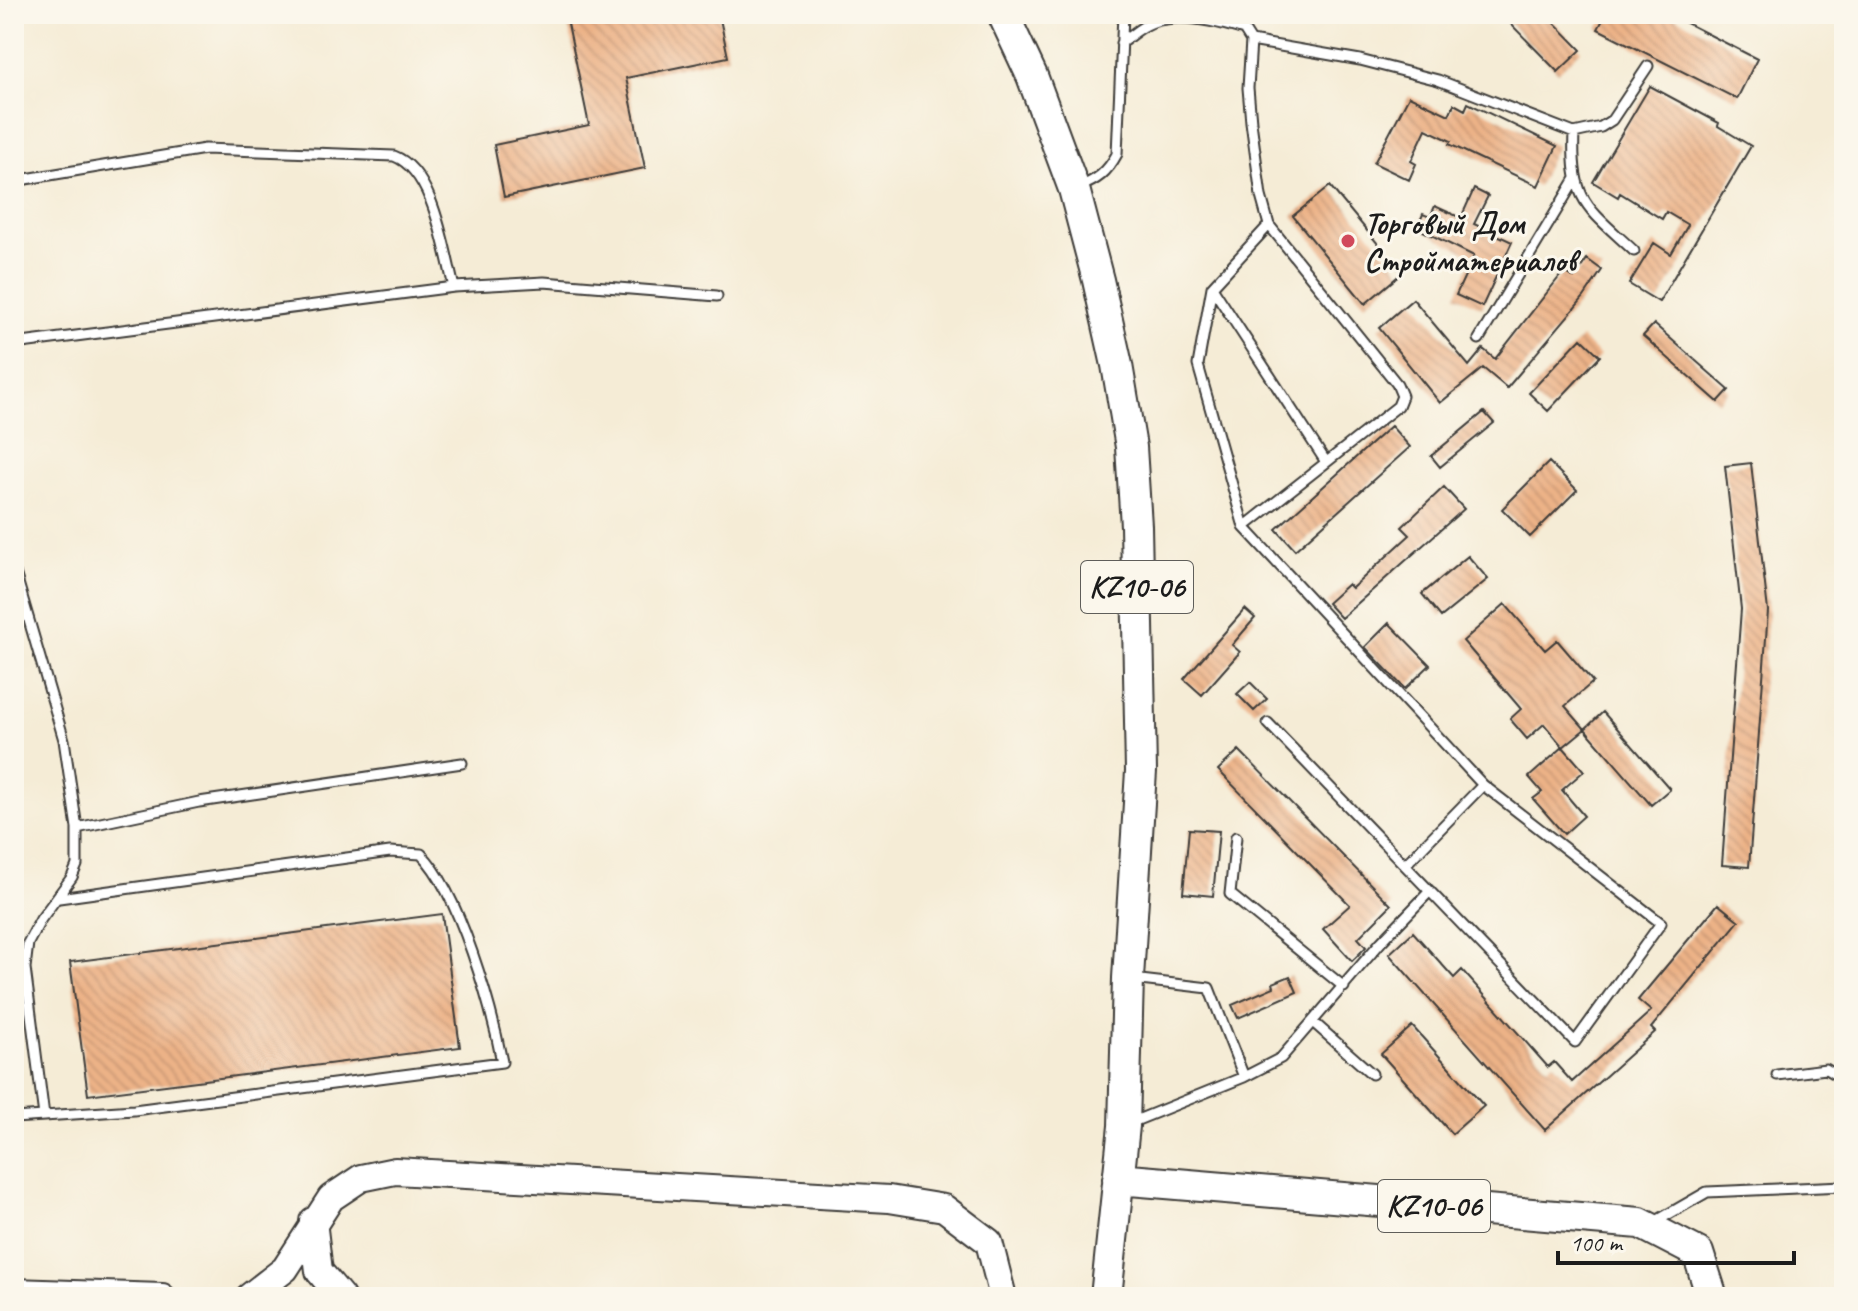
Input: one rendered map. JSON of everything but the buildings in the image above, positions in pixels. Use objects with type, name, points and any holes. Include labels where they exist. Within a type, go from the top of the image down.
[{"type":"highway","name":"KZ10-06","points":[[1003,14],[1032,76],[1074,189],[1117,365],[1131,447],[1141,771],[1128,978],[1124,1126],[1106,1297]]},
{"type":"highway","name":"KZ10-06","points":[[1118,1179],[1640,1223],[1698,1253],[1712,1297]]},
{"type":"main road","points":[[249,1297],[285,1269],[313,1221],[331,1198],[361,1178],[395,1171],[889,1199],[944,1208],[989,1242],[1003,1297]]},
{"type":"main road","points":[[313,1221],[319,1271],[341,1297]]},
{"type":"main road","points":[[14,1292],[162,1297]]},
{"type":"lane","points":[[1074,189],[1093,182],[1108,171],[1117,154],[1123,14]]},
{"type":"lane","points":[[1121,43],[1143,26],[1160,19],[1197,17],[1244,30],[1251,41],[1248,88],[1251,122],[1269,225],[1397,384],[1402,396],[1398,406],[1244,527]]},
{"type":"lane","points":[[1251,41],[1360,60],[1438,80],[1574,133],[1601,127],[1612,120],[1648,66]]},
{"type":"lane","points":[[1574,133],[1575,180],[1582,199],[1634,251]]},
{"type":"lane","points":[[14,181],[205,149],[394,156],[407,161],[417,172],[432,205],[454,287]]},
{"type":"lane","points":[[1479,339],[1575,180]]},
{"type":"lane","points":[[1268,723],[1575,1042],[1661,923],[1483,785],[1244,527],[1198,365],[1212,287],[1269,225]]},
{"type":"lane","points":[[14,344],[454,287],[544,282],[717,296]]},
{"type":"lane","points":[[1212,287],[1326,462]]},
{"type":"lane","points":[[14,569],[64,740],[77,828],[77,865],[28,943],[25,968],[44,1116]]},
{"type":"lane","points":[[77,828],[199,802],[462,763]]},
{"type":"lane","points":[[1405,865],[1483,785]]},
{"type":"lane","points":[[1236,837],[1230,894],[1344,987]]},
{"type":"lane","points":[[14,1118],[134,1110],[502,1062],[496,1031],[454,906],[443,882],[421,854],[390,852],[59,898]]},
{"type":"lane","points":[[1124,1126],[1244,1077],[1281,1058],[1381,942],[1430,891]]},
{"type":"lane","points":[[1128,978],[1209,988],[1244,1077]]},
{"type":"lane","points":[[1313,1022],[1372,1074]]},
{"type":"lane","points":[[1777,1075],[1826,1069],[1844,1080]]},
{"type":"lane","points":[[1646,1227],[1707,1192],[1844,1186]]},
{"type":"place","name":"Торговый Дом Стройматериалов","points":[[1348,241]]}]
